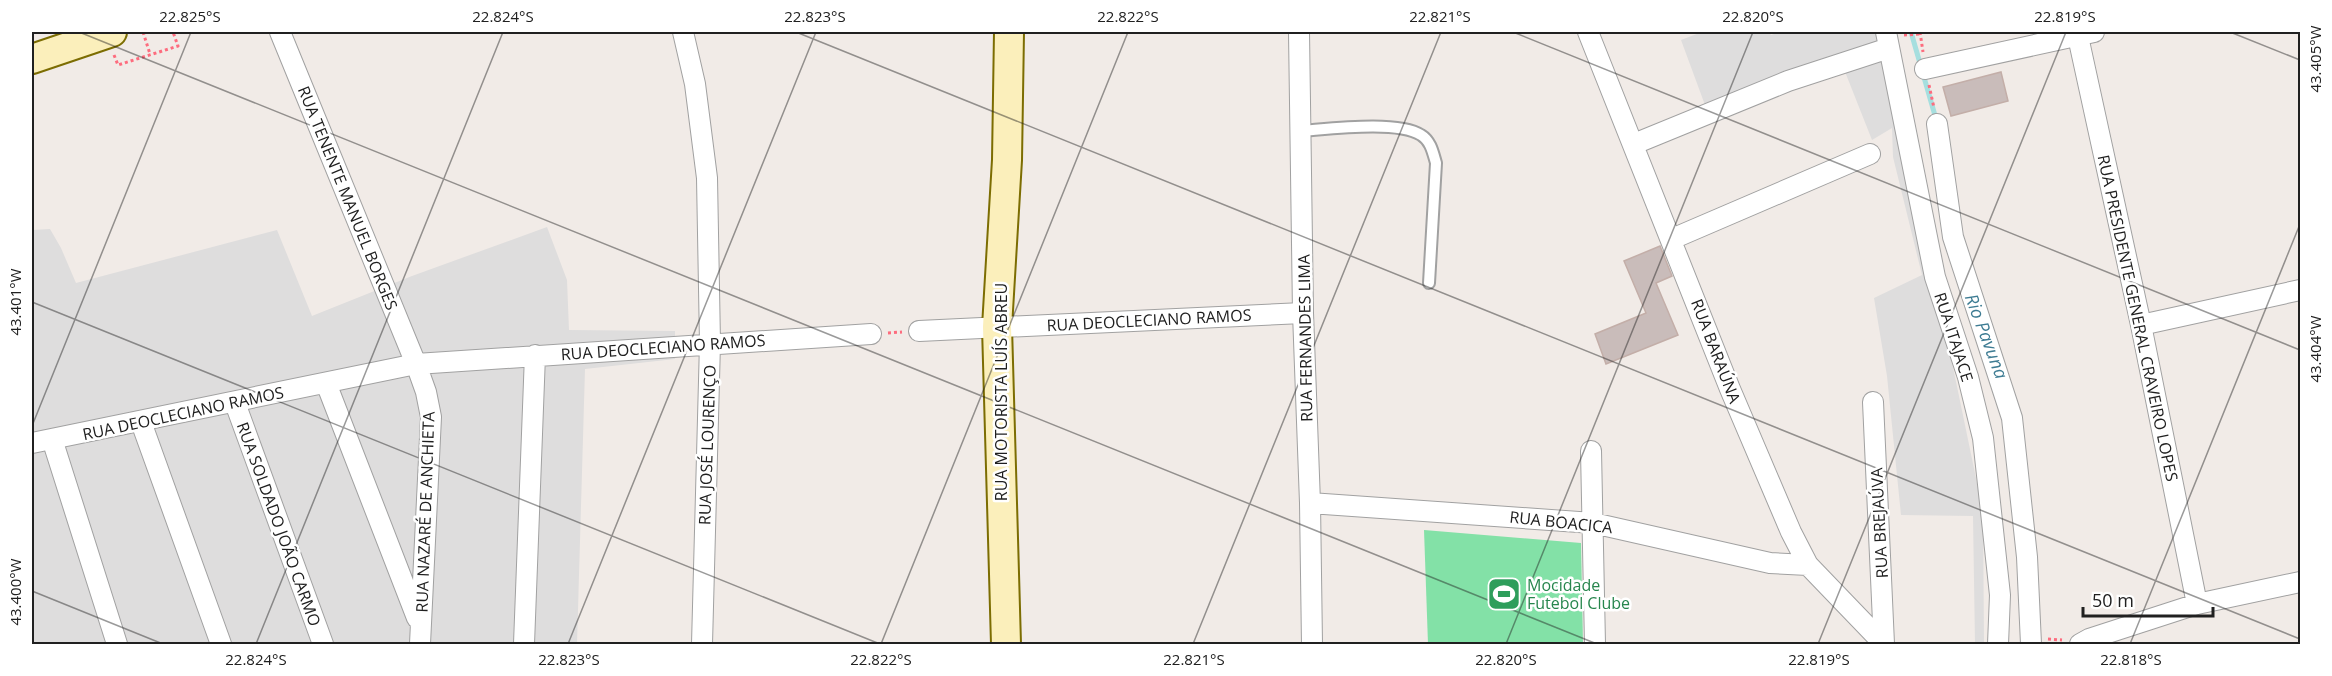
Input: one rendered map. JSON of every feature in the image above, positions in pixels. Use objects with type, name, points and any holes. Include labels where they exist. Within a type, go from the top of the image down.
[{"type":"main road","points":[[32,59],[112,32]]},
{"type":"main road","name":"RUA MOTORISTA LUÍS ABREU","points":[[1006,645],[997,327],[1007,160],[1009,32]]},
{"type":"street","name":"RUA TENENTE MANUEL BORGES","points":[[280,32],[416,364]]},
{"type":"street","name":"RUA JOSÉ LOURENÇO","points":[[683,32],[695,84],[707,178],[710,343],[702,645]]},
{"type":"street","name":"RUA FERNANDES LIMA","points":[[1299,32],[1303,313],[1310,503],[1312,645]]},
{"type":"street","name":"RUA BARAÚNA","points":[[1588,32],[1730,389],[1791,532],[1808,565],[1884,644]]},
{"type":"street","points":[[1925,69],[2083,33]]},
{"type":"street","name":"RUA PRESIDENTE GENERAL CRAVEIRO LOPES","points":[[2083,33],[2197,604]]},
{"type":"street","points":[[1634,144],[1887,40]]},
{"type":"street","name":"RUA ITAJACE","points":[[1887,40],[1935,277],[1968,377],[1983,438],[2000,595],[1998,645]]},
{"type":"street","name":"RUA ITAJACE","points":[[1937,124],[1953,237],[2012,418],[2026,557],[2031,643]]},
{"type":"street","points":[[1672,239],[1870,154]]},
{"type":"street","points":[[2141,325],[2301,290]]},
{"type":"street","name":"RUA DEOCLECIANO RAMOS","points":[[919,331],[1303,313]]},
{"type":"street","name":"RUA DEOCLECIANO RAMOS","points":[[32,443],[416,364],[870,334]]},
{"type":"street","points":[[524,645],[535,355]]},
{"type":"street","name":"RUA NAZARÉ DE ANCHIETA","points":[[416,364],[426,392],[431,417],[420,635]]},
{"type":"street","points":[[326,383],[420,635]]},
{"type":"street","name":"RUA BREJAÚVA","points":[[1873,402],[1884,644]]},
{"type":"street","name":"RUA SOLDADO JOÃO CARMO","points":[[235,403],[323,645]]},
{"type":"street","points":[[141,422],[221,645]]},
{"type":"street","points":[[52,439],[117,645]]},
{"type":"street","points":[[1591,451],[1595,645]]},
{"type":"street","name":"RUA BOACICA","points":[[1310,503],[1593,523],[1770,562],[1808,565]]},
{"type":"street","points":[[2080,644],[2197,604],[2301,582]]},
{"type":"lane","points":[[1300,131],[1391,127],[1411,130],[1423,135],[1430,144],[1436,163],[1429,283]]},
{"type":"path","points":[[143,32],[150,54]]},
{"type":"path","points":[[118,65],[178,45],[173,32]]},
{"type":"path","points":[[870,334],[919,331]]},
{"type":"path","points":[[2031,643],[2052,638],[2080,644]]},
{"type":"shaded area","points":[[1702,32],[1769,32],[1771,35],[1780,32],[1881,32],[1890,101],[1954,372],[1983,512],[1984,644],[1975,644],[1973,516],[1901,515],[1887,376],[1874,298],[1922,275],[1893,157],[1892,128],[1872,140],[1838,54],[1705,105],[1681,40]]},
{"type":"shaded area","points":[[547,227],[567,280],[569,330],[675,331],[675,359],[585,369],[577,644],[32,644],[32,230],[50,229],[76,283],[277,230],[312,316],[412,276]]},
{"type":"green space","name":"Mocidade Futebol Clube","points":[[1424,530],[1581,543],[1583,644],[1428,644]]},
{"type":"building","points":[[2001,72],[2008,101],[1951,116],[1943,87]]},
{"type":"building","points":[[1660,246],[1672,276],[1656,283],[1678,335],[1606,364],[1595,334],[1646,313],[1624,261]]},
{"type":"waterway","name":"Rio Pavuna","points":[[1911,32],[1936,119]]},
{"type":"place","name":"Mocidade Futebol Clube","points":[[1504,594]]}]
